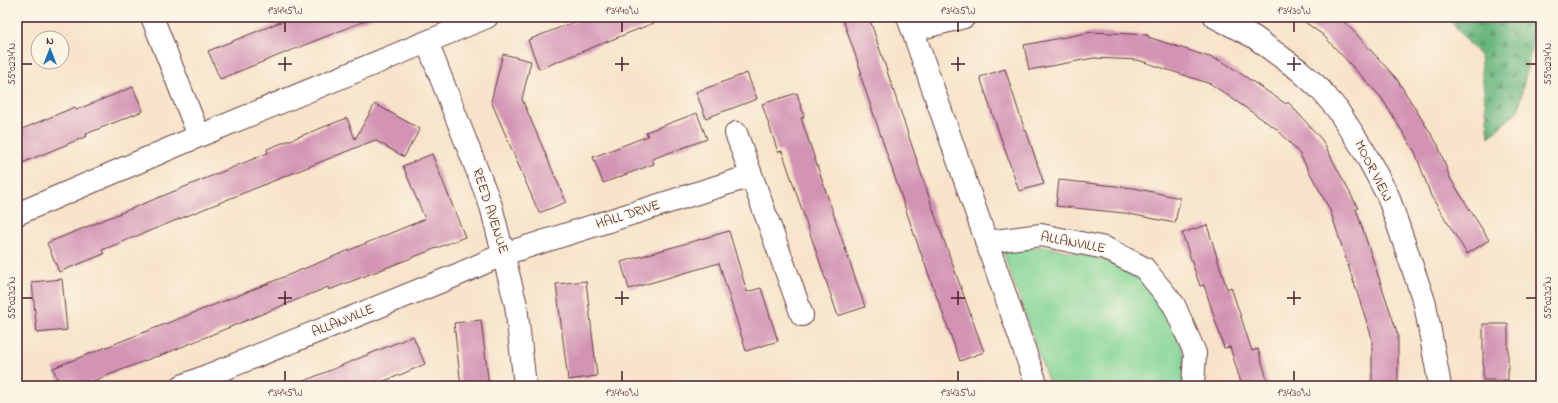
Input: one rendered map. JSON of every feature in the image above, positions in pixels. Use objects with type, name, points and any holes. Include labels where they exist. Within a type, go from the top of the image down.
[{"type":"street","points":[[152,17],[199,136]]},
{"type":"street","points":[[17,214],[199,136],[487,17]]},
{"type":"street","points":[[964,17],[910,23],[1037,386]]},
{"type":"street","name":"MOOR VIEW","points":[[1215,17],[1254,36],[1299,70],[1319,88],[1337,109],[1363,149],[1388,196],[1425,304],[1440,386]]},
{"type":"street","name":"REED AVENUE","points":[[427,42],[491,206],[516,305],[525,386]]},
{"type":"street","points":[[736,133],[802,315]]},
{"type":"street","name":"HALL DRIVE","points":[[504,254],[751,176]]},
{"type":"street","name":"ALLANVILLE","points":[[986,242],[1041,235],[1105,248],[1144,268],[1174,305],[1195,353],[1194,386]]},
{"type":"street","name":"ALLANVILLE","points":[[182,386],[457,275],[504,254]]},
{"type":"green space","points":[[1447,17],[1538,17],[1518,111],[1489,137],[1480,56]]},
{"type":"green space","points":[[1043,246],[1103,259],[1138,275],[1165,309],[1184,354],[1184,386],[1050,386],[1003,252]]},
{"type":"building","points":[[293,17],[372,18],[220,79],[208,51]]},
{"type":"building","points":[[587,17],[666,18],[539,69],[528,40]]},
{"type":"building","points":[[842,17],[869,17],[936,218],[984,352],[960,361],[914,234]]},
{"type":"building","points":[[1298,17],[1337,17],[1347,24],[1396,78],[1438,145],[1450,178],[1489,240],[1467,254],[1431,196],[1415,152],[1381,97],[1323,35]]},
{"type":"building","points":[[1092,32],[1148,35],[1148,37],[1222,61],[1286,104],[1288,102],[1322,140],[1358,208],[1356,209],[1398,335],[1398,386],[1372,386],[1372,338],[1330,210],[1299,153],[1278,130],[1211,84],[1138,60],[1094,58],[1029,70],[1024,45]]},
{"type":"building","points":[[503,54],[531,61],[522,99],[566,202],[539,213],[491,101]]},
{"type":"building","points":[[1005,69],[1044,184],[1019,191],[980,77]]},
{"type":"building","points":[[747,73],[757,99],[706,118],[696,92]]},
{"type":"building","points":[[133,87],[143,111],[86,134],[87,136],[17,165],[17,131],[75,107],[76,110]]},
{"type":"building","points":[[797,93],[804,117],[801,118],[865,307],[838,316],[782,151],[778,152],[762,104]]},
{"type":"building","points":[[375,104],[420,129],[404,157],[375,140],[102,250],[104,254],[59,272],[47,243],[268,153],[267,149],[347,118],[355,139]]},
{"type":"building","points":[[697,113],[707,139],[652,159],[654,164],[603,183],[593,157],[648,136],[646,132]]},
{"type":"building","points":[[432,154],[465,237],[329,290],[328,287],[157,357],[81,386],[60,386],[53,368],[252,290],[425,219],[403,166]]},
{"type":"building","points":[[1059,180],[1134,188],[1180,198],[1175,223],[1124,213],[1056,206]]},
{"type":"building","points":[[1207,225],[1227,289],[1231,287],[1252,351],[1258,349],[1269,386],[1242,386],[1230,347],[1224,348],[1204,285],[1200,286],[1182,233]]},
{"type":"building","points":[[729,231],[747,292],[761,288],[778,341],[746,351],[719,263],[629,289],[621,262]]},
{"type":"building","points":[[62,279],[67,330],[37,333],[32,282]]},
{"type":"building","points":[[586,281],[597,376],[568,380],[556,284]]},
{"type":"building","points":[[481,320],[489,386],[461,386],[454,323]]},
{"type":"building","points":[[1483,324],[1508,324],[1508,380],[1483,380]]},
{"type":"building","points":[[413,336],[425,364],[400,375],[371,386],[292,386]]}]
